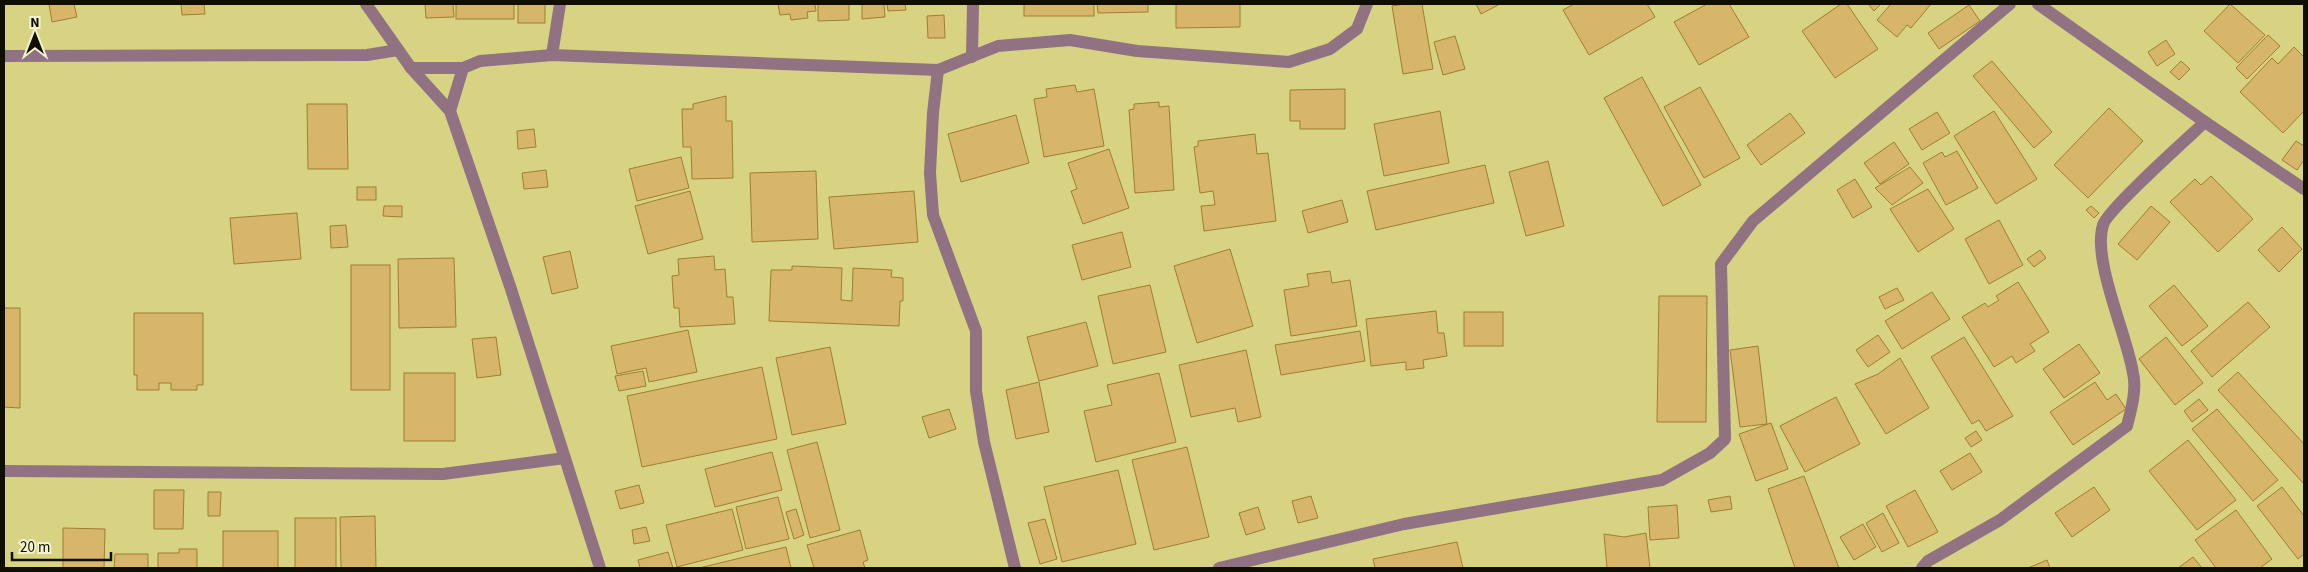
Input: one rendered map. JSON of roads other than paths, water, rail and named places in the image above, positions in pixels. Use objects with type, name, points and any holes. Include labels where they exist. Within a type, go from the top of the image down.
[{"type":"street","points":[[366,4],[411,68],[450,111],[600,568]]},
{"type":"street","points":[[552,55],[560,4]]},
{"type":"street","points":[[972,57],[973,4]]},
{"type":"street","points":[[411,68],[463,68],[480,60],[552,55],[938,70],[998,46],[1070,40],[1137,51],[1289,62],[1330,49],[1357,29],[1366,4]]},
{"type":"street","points":[[1218,568],[1404,524],[1662,480],[1710,453],[1725,439],[1721,264],[1753,222],[2010,4]]},
{"type":"street","points":[[2038,4],[2205,122],[2304,189]]},
{"type":"street","points":[[4,56],[367,55],[398,50]]},
{"type":"street","points":[[450,111],[463,68]]},
{"type":"street","points":[[938,70],[933,114],[930,174],[933,216],[976,331],[976,391],[984,442],[1015,568]]},
{"type":"street","points":[[1922,568],[1928,561],[2000,520],[2127,426],[2133,399],[2134,375],[2101,254],[2103,224],[2124,200],[2205,122]]},
{"type":"street","points":[[4,471],[443,474],[565,458]]}]
